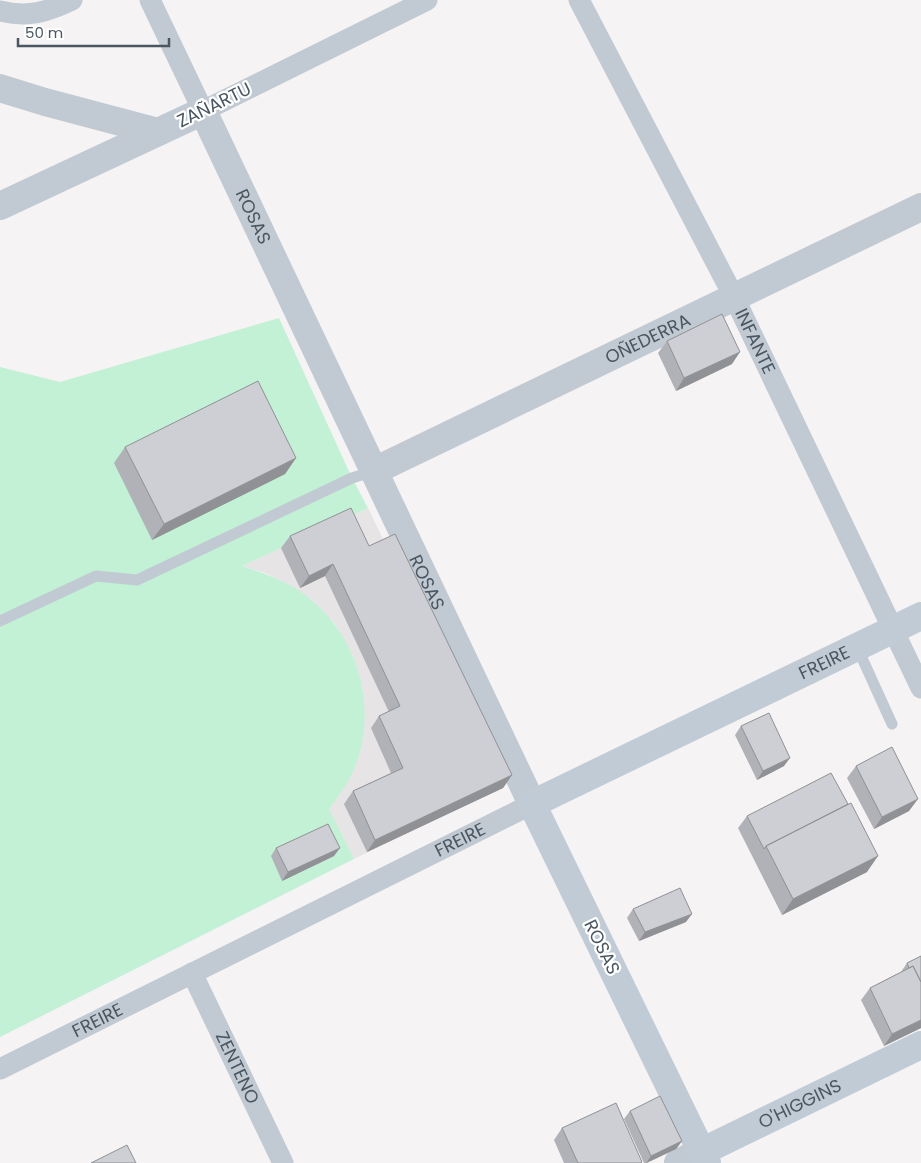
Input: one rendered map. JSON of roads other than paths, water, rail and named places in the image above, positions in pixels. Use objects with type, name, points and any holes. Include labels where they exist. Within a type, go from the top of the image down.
[{"type":"main road","name":"FREIRE","points":[[532,804],[921,616]]},
{"type":"main road","name":"ROSAS","points":[[532,804],[695,1159]]},
{"type":"main road","name":"O'HIGGINS","points":[[695,1159],[921,1045]]},
{"type":"street","points":[[0,11],[33,14],[48,11],[72,0]]},
{"type":"street","name":"ROSAS","points":[[150,0],[532,804]]},
{"type":"street","name":"ZAÑARTU","points":[[0,206],[203,111],[427,0]]},
{"type":"street","name":"INFANTE","points":[[579,0],[734,297],[921,688]]},
{"type":"street","points":[[0,88],[158,132]]},
{"type":"street","name":"OÑEDERRA","points":[[374,471],[921,207]]},
{"type":"street","name":"FREIRE","points":[[0,1069],[532,804]]},
{"type":"street","name":"ZENTENO","points":[[192,973],[283,1163]]},
{"type":"lane","points":[[0,621],[96,576],[137,580],[352,478],[374,471]]},
{"type":"lane","points":[[857,647],[892,724]]}]
